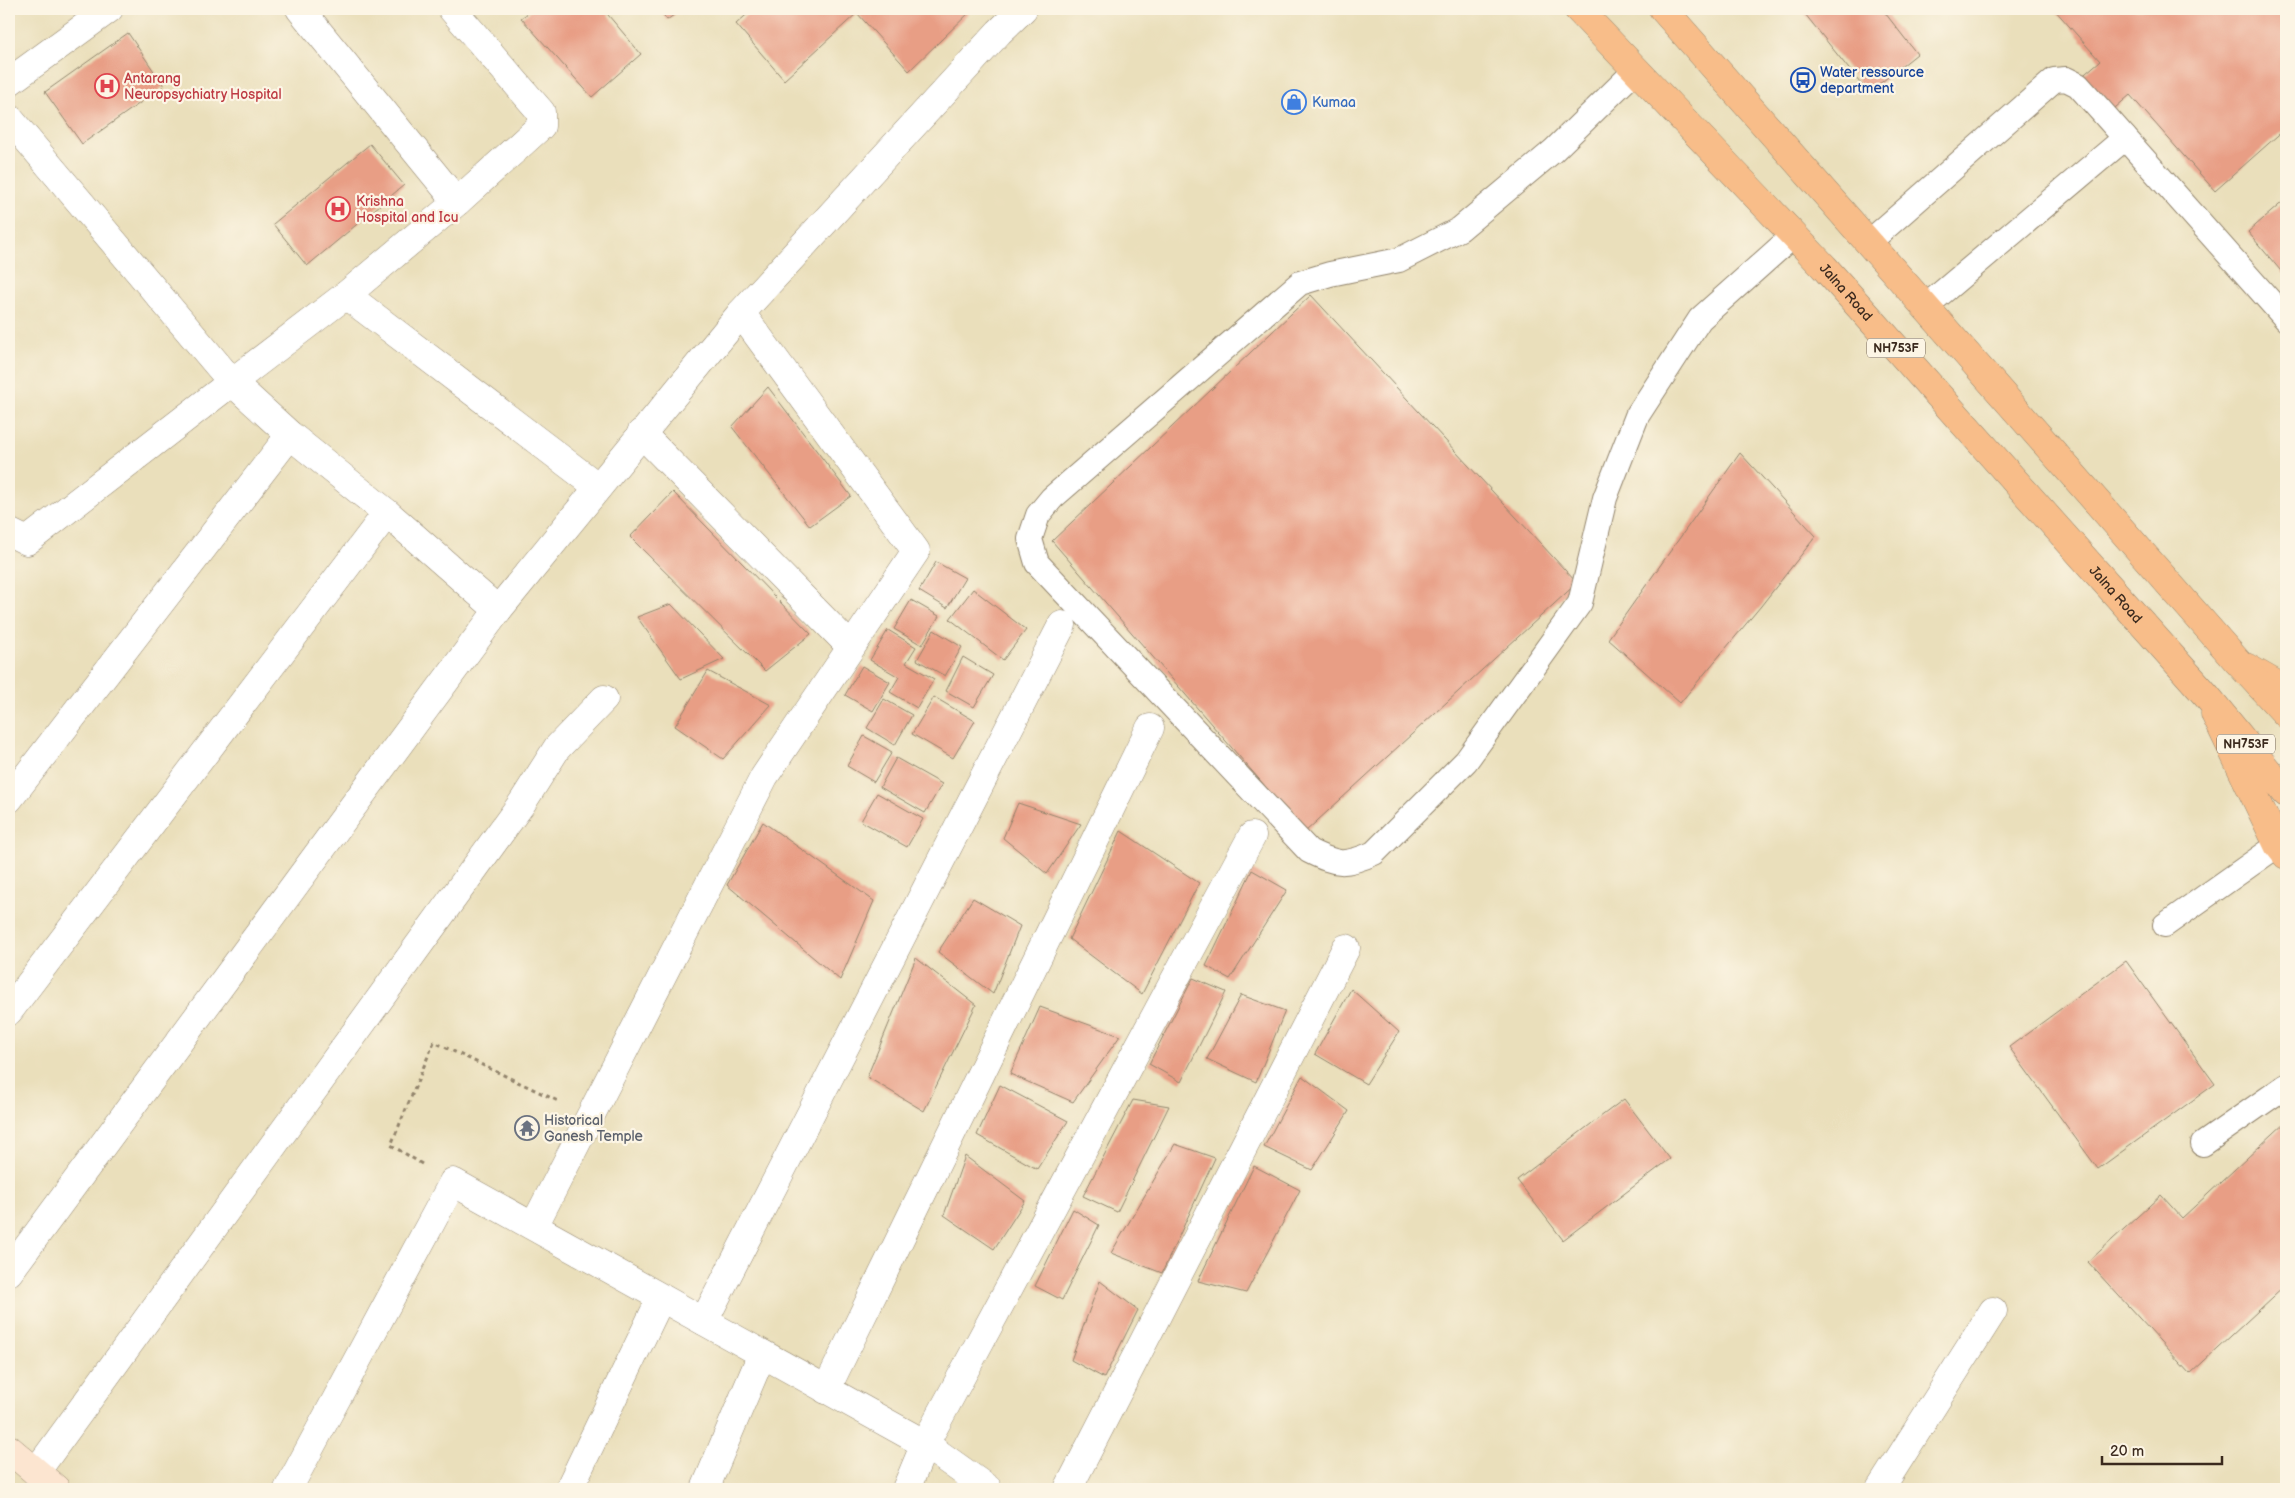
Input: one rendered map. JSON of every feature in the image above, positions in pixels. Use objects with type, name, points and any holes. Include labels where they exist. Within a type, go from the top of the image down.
[{"type":"main road","name":"Jalna Road","points":[[1578,9],[1837,282],[2206,695]]},
{"type":"main road","points":[[1663,9],[2237,661],[2286,714]]},
{"type":"main road","points":[[2237,661],[2286,690]]},
{"type":"main road","points":[[2206,695],[2282,850]]},
{"type":"main road","name":"NH753F","points":[[2206,695],[2286,794]]},
{"type":"street","points":[[9,82],[109,9]]},
{"type":"street","points":[[300,9],[457,202]]},
{"type":"street","points":[[9,532],[27,541],[346,295],[457,202],[541,126],[541,112],[452,9]]},
{"type":"street","points":[[9,1272],[498,610],[741,313],[999,32],[1023,9]]},
{"type":"street","points":[[9,118],[232,382],[290,435],[387,513],[498,610]]},
{"type":"street","points":[[346,295],[598,486]]},
{"type":"street","points":[[534,1226],[764,777],[916,551],[741,313]]},
{"type":"street","points":[[642,433],[851,648]]},
{"type":"street","points":[[9,799],[290,435]]},
{"type":"street","points":[[9,1012],[387,513]]},
{"type":"street","points":[[704,1321],[1062,625]]},
{"type":"street","points":[[9,1450],[49,1484],[516,812],[557,748],[604,699]]},
{"type":"street","points":[[826,1390],[1150,728]]},
{"type":"street","points":[[906,1489],[925,1444],[1252,836]]},
{"type":"street","points":[[1068,1489],[1346,948]]},
{"type":"street","points":[[288,1489],[453,1182],[925,1444],[988,1489]]},
{"type":"street","points":[[569,1489],[661,1298]]},
{"type":"street","points":[[1880,1489],[1992,1311]]},
{"type":"street","points":[[705,1489],[762,1354]]},
{"type":"lane","points":[[1636,70],[1553,151],[1460,229],[1399,260],[1330,274],[1300,283],[1052,498],[1038,515],[1030,539],[1037,563],[1308,851],[1332,862],[1355,861],[1374,853],[1466,762],[1580,603],[1605,498],[1637,416],[1700,319],[1793,236]]},
{"type":"lane","points":[[1868,243],[2054,80],[2066,79],[2078,85],[2286,319]]},
{"type":"lane","points":[[1925,307],[2125,138]]},
{"type":"lane","points":[[2164,925],[2282,850]]},
{"type":"lane","points":[[2203,1144],[2286,1086]]},
{"type":"path","points":[[453,1182],[390,1145],[434,1042],[590,1117]]},
{"type":"building","points":[[534,9],[603,9],[641,54],[592,97],[521,18]]},
{"type":"building","points":[[659,9],[682,9],[667,20]]},
{"type":"building","points":[[753,9],[973,9],[909,71],[857,13],[784,80],[736,24]]},
{"type":"building","points":[[1801,9],[1882,9],[1917,54],[1868,93]]},
{"type":"building","points":[[2054,9],[2286,9],[2286,128],[2215,191],[2130,95],[2108,114],[2079,79],[2100,61]]},
{"type":"building","points":[[128,33],[164,86],[82,144],[45,92]]},
{"type":"building","points":[[370,144],[404,185],[307,266],[273,224]]},
{"type":"building","points":[[2286,199],[2286,277],[2248,232]]},
{"type":"building","points":[[1311,295],[1577,583],[1305,832],[1052,541]]},
{"type":"building","points":[[768,387],[851,496],[810,526],[732,427]]},
{"type":"building","points":[[1740,453],[1816,536],[1761,606],[1680,703],[1608,639]]},
{"type":"building","points":[[673,492],[811,634],[765,671],[630,537]]},
{"type":"building","points":[[936,562],[965,578],[947,608],[919,591]]},
{"type":"building","points":[[973,589],[1026,630],[1003,660],[950,619]]},
{"type":"building","points":[[911,600],[939,616],[922,645],[894,629]]},
{"type":"building","points":[[671,604],[724,659],[681,679],[637,617]]},
{"type":"building","points":[[888,630],[916,647],[906,663],[934,679],[917,708],[890,692],[899,677],[870,660]]},
{"type":"building","points":[[934,630],[962,647],[945,676],[917,660]]},
{"type":"building","points":[[963,657],[993,675],[974,707],[946,691]]},
{"type":"building","points":[[862,666],[890,682],[873,711],[845,695]]},
{"type":"building","points":[[708,671],[771,705],[723,759],[675,726]]},
{"type":"building","points":[[934,697],[975,721],[953,758],[912,734]]},
{"type":"building","points":[[884,699],[912,715],[895,745],[867,728]]},
{"type":"building","points":[[864,736],[892,752],[874,782],[847,766]]},
{"type":"building","points":[[896,758],[942,784],[925,813],[880,787]]},
{"type":"building","points":[[877,793],[923,819],[907,847],[861,821]]},
{"type":"building","points":[[1018,803],[1081,824],[1047,874],[1003,838]]},
{"type":"building","points":[[763,822],[874,901],[840,980],[727,885]]},
{"type":"building","points":[[1121,831],[1199,883],[1142,994],[1069,939]]},
{"type":"building","points":[[1252,870],[1287,890],[1230,979],[1206,966]]},
{"type":"building","points":[[973,898],[1020,926],[993,994],[938,952]]},
{"type":"building","points":[[916,958],[976,1005],[924,1111],[867,1077]]},
{"type":"building","points":[[2126,961],[2215,1084],[2098,1169],[2009,1047]]},
{"type":"building","points":[[1193,978],[1226,992],[1181,1082],[1149,1064]]},
{"type":"building","points":[[1351,989],[1399,1032],[1366,1084],[1315,1054]]},
{"type":"building","points":[[1241,995],[1285,1011],[1256,1082],[1207,1059]]},
{"type":"building","points":[[1040,1007],[1120,1036],[1073,1102],[1010,1074]]},
{"type":"building","points":[[1302,1076],[1349,1111],[1312,1170],[1264,1147]]},
{"type":"building","points":[[1000,1085],[1068,1121],[1037,1169],[977,1135]]},
{"type":"building","points":[[1624,1099],[1670,1159],[1563,1240],[1517,1180]]},
{"type":"building","points":[[1133,1100],[1169,1106],[1117,1212],[1083,1196]]},
{"type":"building","points":[[2286,1122],[2286,1285],[2190,1374],[2088,1262],[2161,1195],[2182,1218]]},
{"type":"building","points":[[1175,1144],[1215,1158],[1162,1273],[1111,1253]]},
{"type":"building","points":[[965,1156],[1025,1201],[994,1249],[944,1215]]},
{"type":"building","points":[[1254,1166],[1300,1190],[1246,1293],[1198,1281]]},
{"type":"building","points":[[1073,1209],[1099,1225],[1062,1300],[1035,1286]]},
{"type":"building","points":[[1100,1281],[1138,1310],[1104,1378],[1071,1360]]},
{"type":"place","name":"Water ressource department","points":[[1803,80]]},
{"type":"place","name":"Antarang Neuropsychiatry Hospital","points":[[107,86]]},
{"type":"place","name":"Kumaa","points":[[1294,102]]},
{"type":"place","name":"Krishna Hospital and Icu","points":[[338,209]]},
{"type":"place","name":"Historical Ganesh Temple","points":[[527,1128]]}]
